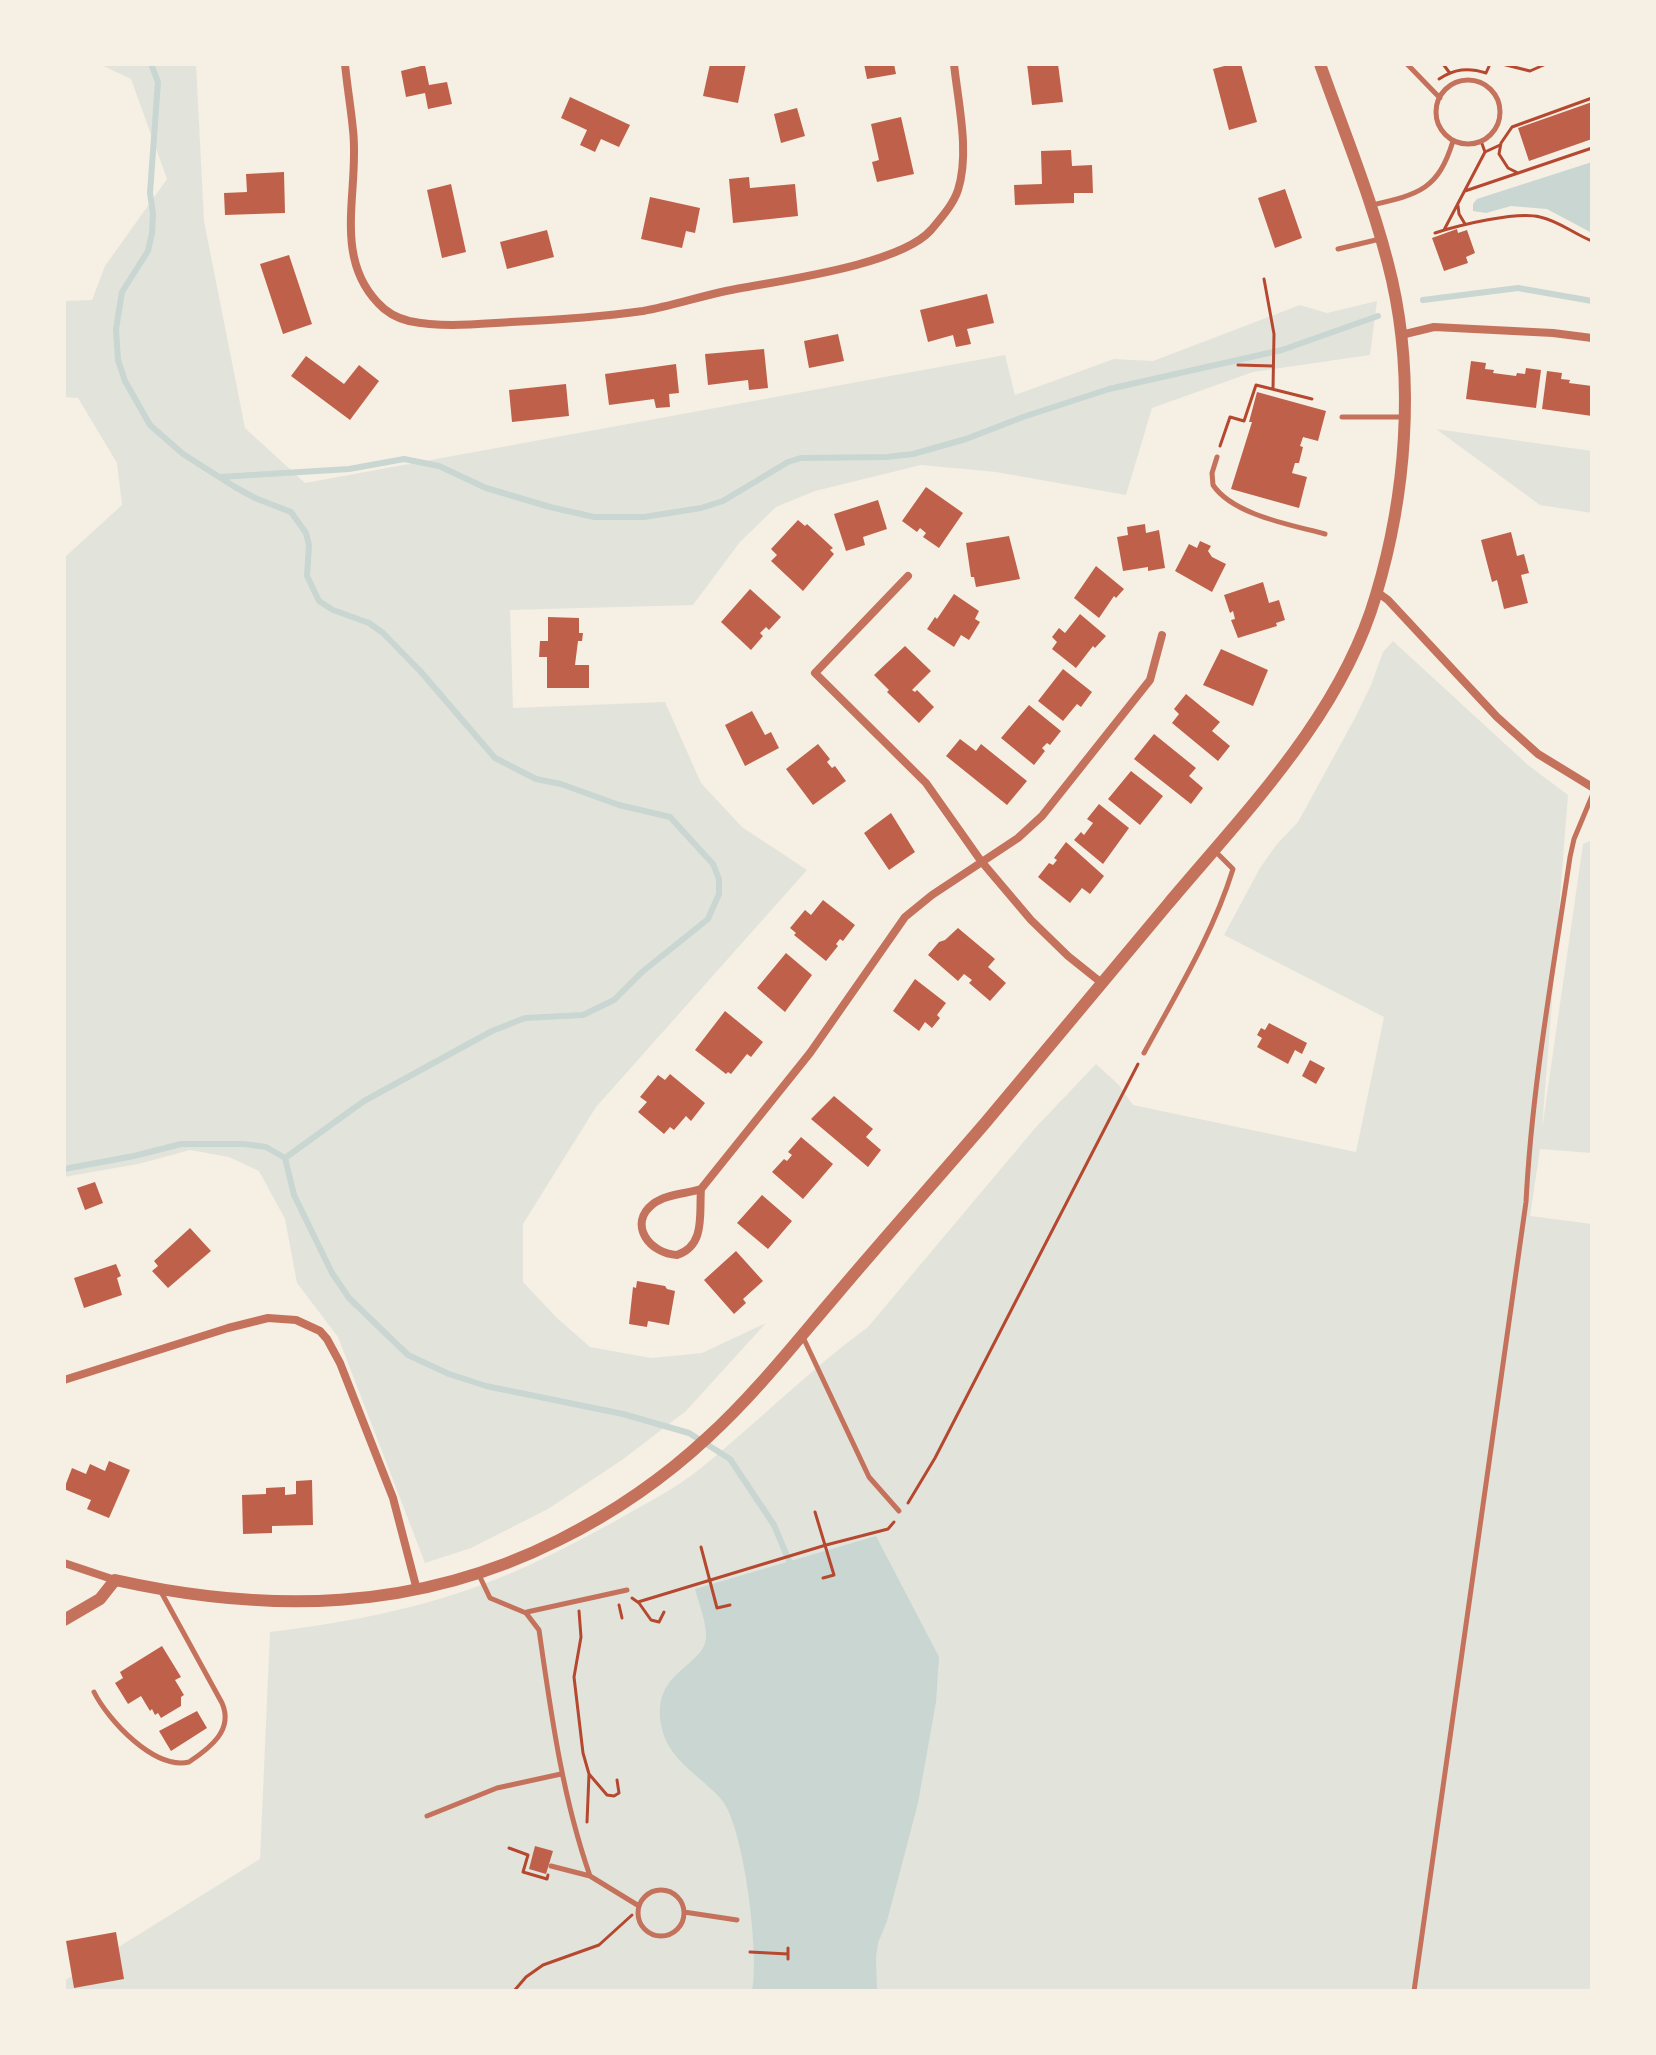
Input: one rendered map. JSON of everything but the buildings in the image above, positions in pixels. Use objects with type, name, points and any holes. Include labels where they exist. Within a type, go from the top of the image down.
[{"type":"street","points":[[345,64],[353,130],[355,180],[350,230],[354,263],[369,293],[393,315],[409,321],[459,326],[560,321],[643,311],[724,291],[824,273],[919,242],[952,204],[958,189],[962,155],[954,64]]},
{"type":"street","points":[[64,1563],[115,1580],[217,1598],[292,1602],[358,1600],[417,1590],[478,1574],[554,1543],[645,1490],[739,1407],[1103,984],[1214,850],[1319,714],[1358,641],[1377,592],[1397,495],[1404,417],[1401,335],[1394,287],[1381,238],[1320,64]]},
{"type":"street","points":[[1401,335],[1434,327],[1592,338]]},
{"type":"street","points":[[908,576],[815,673],[910,766],[981,861],[1031,920],[1103,984]]},
{"type":"street","points":[[1377,592],[1497,717],[1538,754],[1592,787]]},
{"type":"street","points":[[701,1189],[657,1201],[648,1208],[642,1226],[650,1245],[657,1251],[677,1255],[693,1245],[698,1236],[701,1189],[810,1053],[905,917],[932,895],[1018,838],[1042,816],[1150,680],[1162,635]]},
{"type":"street","points":[[64,1380],[268,1318],[296,1320],[320,1331],[340,1363],[393,1498],[417,1590]]},
{"type":"street","points":[[64,1620],[100,1599],[115,1580]]},
{"type":"lane","points":[[1407,64],[1440,98]]},
{"type":"lane","points":[[1465,81],[1475,81],[1492,92],[1498,102],[1499,120],[1495,129],[1481,141],[1472,144],[1453,141],[1439,127],[1436,107],[1440,98],[1446,89],[1465,81]]},
{"type":"lane","points":[[1371,205],[1426,189],[1440,175],[1453,141]]},
{"type":"lane","points":[[1338,249],[1381,238]]},
{"type":"lane","points":[[1342,417],[1404,417]]},
{"type":"lane","points":[[1217,457],[1212,473],[1213,485],[1227,498],[1265,518],[1325,534]]},
{"type":"lane","points":[[1414,1991],[1526,1202],[1533,1114],[1547,1010],[1570,857],[1592,796]]},
{"type":"lane","points":[[1144,1053],[1194,961],[1227,890],[1233,869],[1214,850]]},
{"type":"lane","points":[[802,1335],[869,1477],[899,1511]]},
{"type":"lane","points":[[478,1574],[490,1598],[526,1613],[539,1630],[561,1774],[590,1876]]},
{"type":"lane","points":[[94,1692],[107,1713],[126,1733],[168,1762],[189,1762],[223,1731],[226,1716],[222,1703],[160,1589]]},
{"type":"lane","points":[[526,1613],[627,1590]]},
{"type":"lane","points":[[427,1816],[497,1788],[561,1774]]},
{"type":"lane","points":[[551,1866],[590,1876],[639,1906]]},
{"type":"lane","points":[[668,1891],[680,1899],[684,1912],[680,1926],[669,1935],[648,1933],[639,1921],[639,1906],[648,1895],[668,1891]]},
{"type":"lane","points":[[684,1912],[737,1920]]},
{"type":"path","points":[[1443,64],[1449,72]]},
{"type":"path","points":[[1437,81],[1449,72],[1468,69],[1486,73],[1490,64]]},
{"type":"path","points":[[1502,64],[1530,71],[1546,64]]},
{"type":"path","points":[[1518,173],[1500,159],[1500,145],[1507,132],[1516,125],[1592,98]]},
{"type":"path","points":[[1481,141],[1485,152]]},
{"type":"path","points":[[1444,230],[1485,152],[1500,145]]},
{"type":"path","points":[[1465,191],[1592,148]]},
{"type":"path","points":[[1458,203],[1459,214],[1465,224]]},
{"type":"path","points":[[1435,233],[1465,224],[1538,216],[1592,241]]},
{"type":"path","points":[[1450,219],[1465,224]]},
{"type":"path","points":[[1264,279],[1274,334],[1273,389]]},
{"type":"path","points":[[1238,365],[1273,366]]},
{"type":"path","points":[[1217,457],[1230,417],[1244,421],[1256,385],[1312,399]]},
{"type":"path","points":[[638,1602],[888,1529],[899,1511],[912,1499],[935,1458],[1144,1053]]},
{"type":"path","points":[[815,1512],[834,1575],[823,1578]]},
{"type":"path","points":[[701,1547],[717,1608],[730,1605]]},
{"type":"path","points":[[622,1618],[619,1608],[624,1600],[638,1602],[651,1620],[659,1622],[664,1612]]},
{"type":"path","points":[[578,1842],[587,1822],[589,1774],[583,1753],[574,1677],[581,1637],[579,1611]]},
{"type":"path","points":[[589,1774],[611,1797],[619,1793],[617,1780]]},
{"type":"path","points":[[509,1848],[528,1855],[523,1872],[547,1879],[551,1866]]},
{"type":"path","points":[[514,1991],[526,1977],[543,1965],[599,1945],[639,1906]]},
{"type":"path","points":[[750,1952],[788,1954]]},
{"type":"shaded area","points":[[99,64],[196,64],[204,221],[245,428],[305,483],[1005,355],[1015,395],[1114,359],[1153,361],[1300,305],[1327,313],[1377,301],[1370,355],[1253,372],[1152,408],[1126,495],[996,472],[921,465],[815,491],[776,507],[740,542],[693,605],[510,610],[513,708],[665,702],[701,783],[742,827],[807,870],[596,1107],[523,1224],[523,1282],[590,1347],[651,1358],[702,1353],[766,1323],[686,1411],[622,1460],[548,1509],[471,1548],[425,1563],[338,1337],[297,1283],[285,1219],[259,1171],[229,1157],[190,1150],[138,1164],[64,1177],[64,558],[122,505],[117,463],[78,398],[64,397],[64,301],[92,300],[105,266],[167,179],[131,79]]},
{"type":"shaded area","points":[[1592,162],[1592,233],[1547,209],[1511,206],[1486,213],[1473,211],[1477,199]]},
{"type":"shaded area","points":[[1436,429],[1592,451],[1592,513],[1540,505]]},
{"type":"shaded area","points":[[1393,641],[1528,765],[1568,795],[1542,1129],[1583,844],[1592,840],[1592,1153],[1540,1149],[1530,1216],[1592,1224],[1592,1991],[64,1991],[64,1981],[260,1859],[270,1632],[384,1613],[467,1590],[558,1551],[681,1482],[868,1327],[1036,1127],[1096,1064],[1118,1084],[1133,1105],[1356,1152],[1384,1017],[1224,935],[1260,868],[1298,822],[1356,716],[1383,652]]},
{"type":"shaded area","points":[[876,1536],[939,1657],[936,1702],[918,1803],[887,1921],[878,1943],[877,1991],[752,1991],[752,1922],[737,1835],[721,1799],[685,1766],[664,1736],[660,1706],[664,1691],[704,1646],[705,1624],[695,1589]]},
{"type":"waterway","points":[[151,64],[158,82],[150,193],[152,233],[148,251],[122,292],[116,329],[118,360],[125,381],[150,425],[183,454],[235,487],[291,512],[306,533],[309,545],[307,576],[319,601],[333,610],[369,623],[383,633],[495,758],[536,779],[670,817],[713,864],[719,879],[719,894],[708,919],[642,972],[614,1000],[583,1015],[525,1018],[492,1031],[364,1101],[285,1158]]},
{"type":"waterway","points":[[1423,300],[1518,288],[1592,301]]},
{"type":"waterway","points":[[220,477],[349,469],[404,459],[439,466],[486,488],[550,507],[594,517],[644,517],[701,508],[723,501],[788,462],[801,458],[913,454],[966,439],[1109,389],[1282,350],[1378,316]]},
{"type":"waterway","points":[[64,1169],[181,1144],[244,1144],[266,1147],[285,1158]]},
{"type":"waterway","points":[[285,1158],[294,1195],[332,1273],[349,1298],[408,1355],[449,1374],[486,1386],[623,1414],[689,1433],[730,1459],[774,1525],[792,1568]]}]
